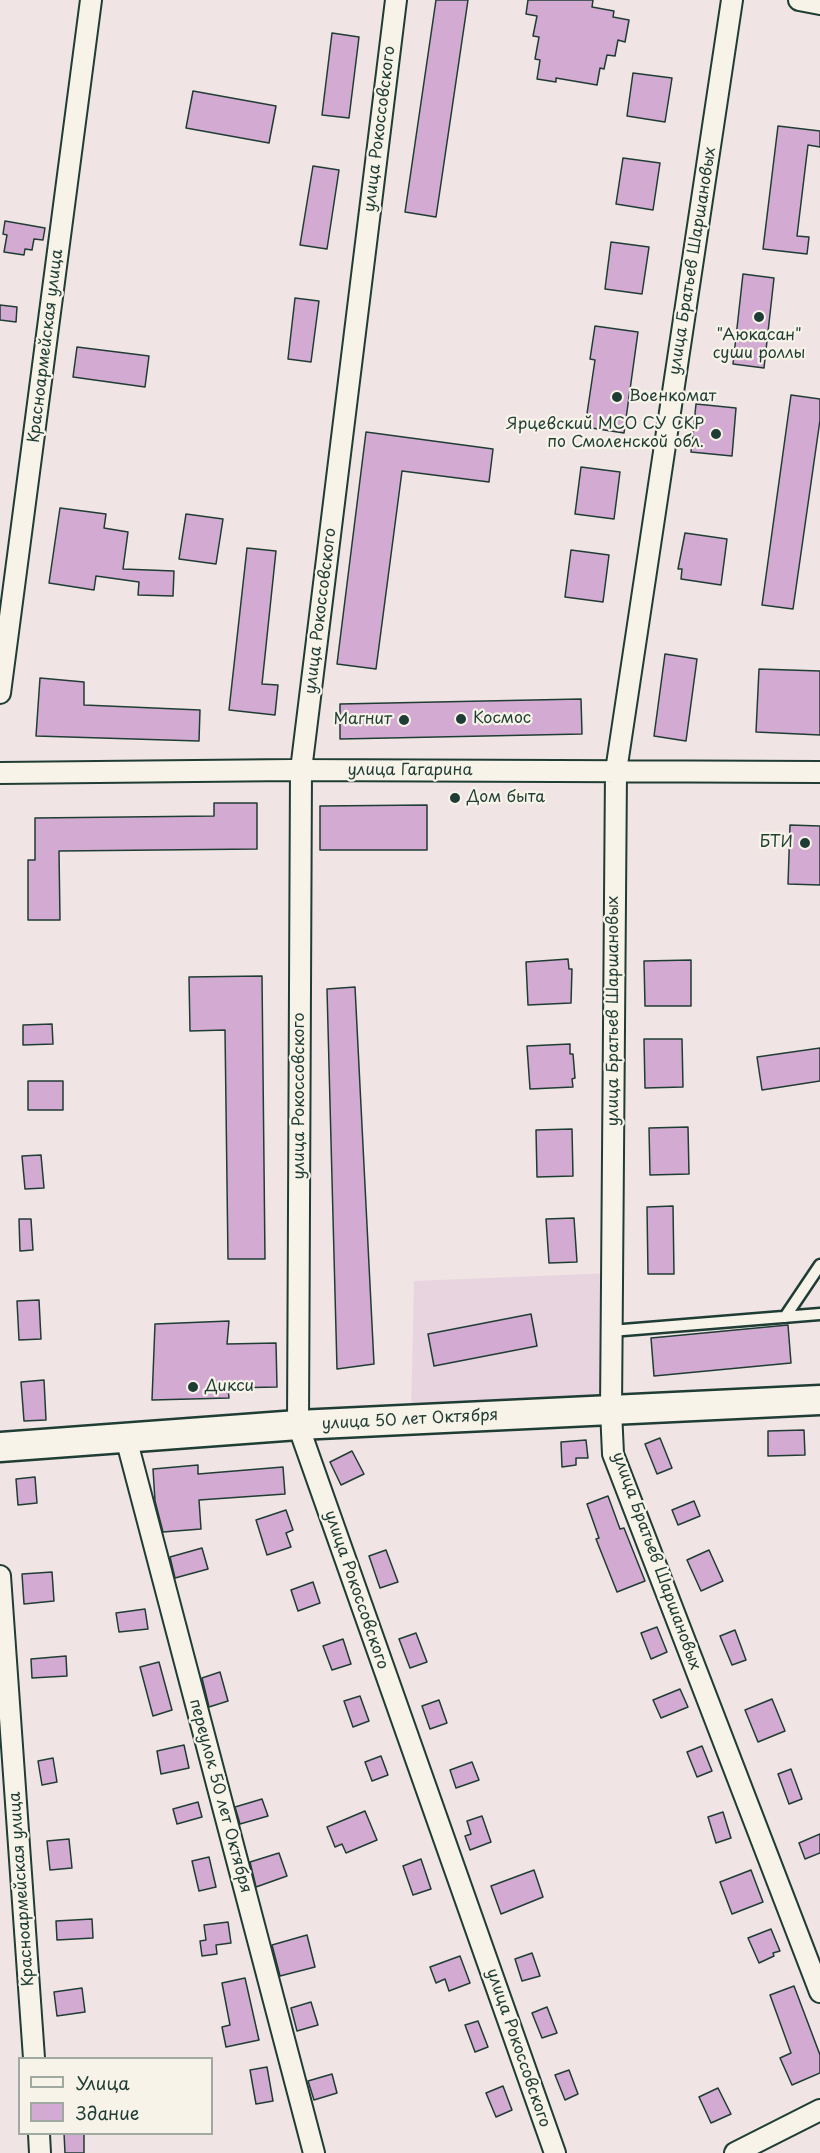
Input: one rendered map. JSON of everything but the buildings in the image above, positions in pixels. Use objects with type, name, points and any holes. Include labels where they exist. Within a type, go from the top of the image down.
[{"type":"street","name":"Красноармейская улица","points":[[0,693],[91,0]]},
{"type":"street","name":"улица Рокоссовского","points":[[396,0],[301,770],[298,1425],[555,2153]]},
{"type":"street","name":"улица Братьев Шаршановых","points":[[732,0],[616,771],[611,1410],[613,1454],[820,1992]]},
{"type":"street","points":[[799,0],[820,4]]},
{"type":"street","name":"улица Гагарина","points":[[0,773],[301,770],[820,772]]},
{"type":"street","name":"улица 50 лет Октября","points":[[0,1447],[298,1425],[820,1400]]},
{"type":"street","name":"переулок 50 лет Октября","points":[[126,1438],[314,2153]]},
{"type":"street","name":"Красноармейская улица","points":[[0,1576],[34,2057]]},
{"type":"street","points":[[735,2153],[820,2110]]},
{"type":"street","points":[[39,2135],[40,2153]]},
{"type":"lane","points":[[785,1317],[820,1265]]},
{"type":"lane","points":[[612,1331],[820,1314]]},
{"type":"shaded area","points":[[612,1273],[611,1410],[411,1415],[414,1281]]},
{"type":"place","name":"\"Аюкасан\" суши роллы","points":[[759,317]]},
{"type":"place","name":"Военкомат","points":[[617,397]]},
{"type":"place","name":"Ярцевский МСО СУ СКР по Смоленской обл.","points":[[716,434]]},
{"type":"place","name":"Космос","points":[[461,719]]},
{"type":"place","name":"Магнит","points":[[404,720]]},
{"type":"place","name":"Дом быта","points":[[455,798]]},
{"type":"place","name":"БТИ","points":[[805,843]]},
{"type":"place","name":"Дикси","points":[[193,1387]]}]
